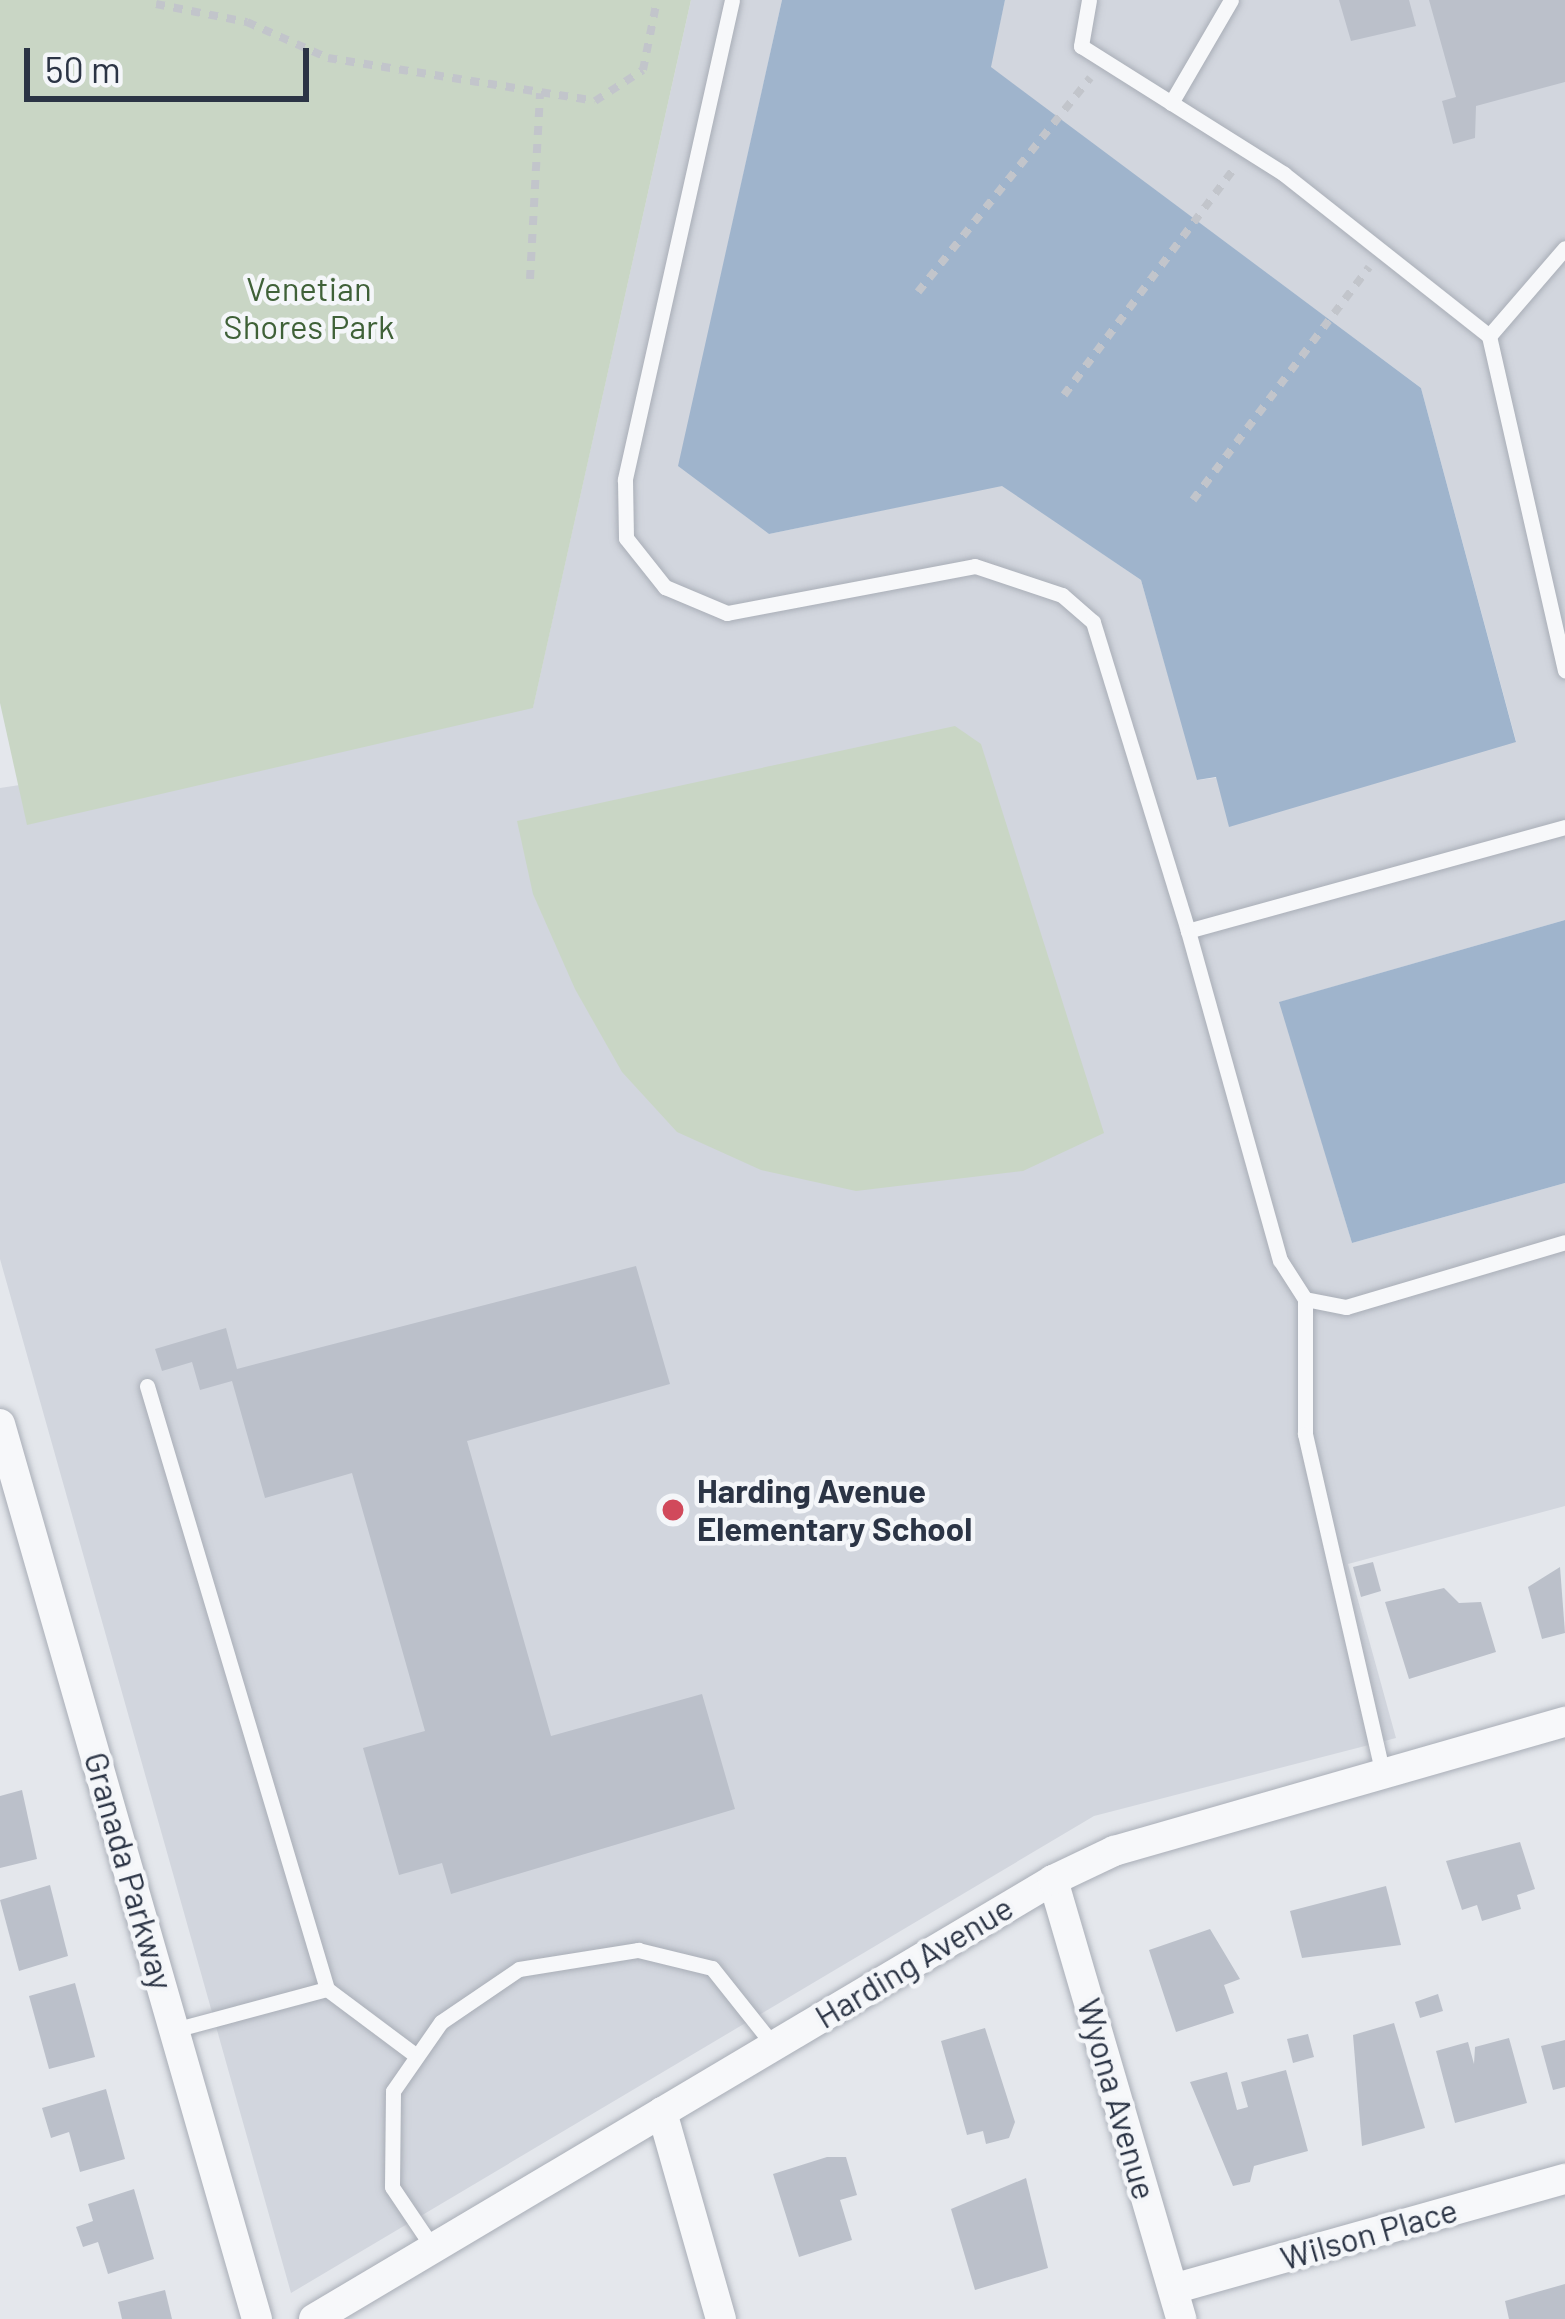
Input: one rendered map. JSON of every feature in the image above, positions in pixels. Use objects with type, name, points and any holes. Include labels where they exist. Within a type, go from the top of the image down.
[{"type":"street","name":"Granada Parkway","points":[[0,1424],[257,2319]]},
{"type":"street","name":"Harding Avenue","points":[[314,2319],[1052,1880],[1114,1851],[1565,1722]]},
{"type":"street","name":"Wyona Avenue","points":[[1052,1880],[1177,2304]]},
{"type":"street","points":[[662,2112],[721,2319]]},
{"type":"street","name":"Wilson Place","points":[[1177,2304],[1565,2179]]},
{"type":"lane","points":[[732,0],[625,480],[626,538],[665,586],[727,613],[975,566],[1062,595],[1093,622],[1188,931],[1280,1260],[1305,1299],[1305,1434],[1383,1774]]},
{"type":"lane","points":[[1089,0],[1081,46],[1247,151],[1489,336],[1565,670]]},
{"type":"lane","points":[[1171,103],[1232,0]]},
{"type":"lane","points":[[1489,336],[1565,248]]},
{"type":"lane","points":[[1188,931],[1565,827]]},
{"type":"lane","points":[[1305,1299],[1346,1307],[1565,1242]]},
{"type":"lane","points":[[147,1386],[327,1989],[414,2054]]},
{"type":"lane","points":[[434,2248],[392,2187],[393,2091],[414,2054],[441,2022],[520,1969],[638,1950],[712,1968],[774,2046]]},
{"type":"lane","points":[[174,2030],[327,1989]]},
{"type":"path","points":[[156,4],[247,22],[328,58],[596,101],[643,70],[657,0]]},
{"type":"path","points":[[918,292],[1104,60]]},
{"type":"path","points":[[530,279],[540,93]]},
{"type":"path","points":[[1064,395],[1247,151]]},
{"type":"path","points":[[1193,500],[1382,251]]},
{"type":"shaded area","name":"Harding Avenue Elementary School","points":[[691,0],[782,0],[679,466],[769,534],[1002,485],[1141,580],[1198,780],[1516,741],[1421,388],[990,67],[1005,0],[1565,0],[1565,920],[1280,1002],[1352,1243],[1565,1183],[1565,1506],[1348,1564],[1396,1738],[1094,1816],[291,2293],[0,1259],[0,788],[533,707]]},
{"type":"green space","name":"Venetian Shores Park","points":[[0,0],[691,0],[533,708],[27,825],[0,703]]},
{"type":"green space","points":[[955,726],[981,744],[1104,1133],[1023,1171],[856,1191],[761,1170],[677,1132],[622,1072],[575,989],[533,894],[517,821]]},
{"type":"water","points":[[782,0],[1005,0],[991,67],[1421,388],[1516,742],[1229,827],[1216,777],[1197,780],[1141,580],[1002,486],[769,534],[678,466]]},
{"type":"water","points":[[1565,920],[1565,1183],[1352,1243],[1279,1002]]},
{"type":"building","points":[[1339,0],[1409,0],[1416,26],[1351,41]]},
{"type":"building","points":[[1429,0],[1565,0],[1565,82],[1476,106],[1475,138],[1453,144],[1442,101],[1456,97]]},
{"type":"building","points":[[636,1266],[670,1384],[467,1441],[551,1736],[702,1694],[735,1809],[451,1894],[442,1863],[399,1875],[363,1748],[425,1731],[352,1473],[265,1498],[232,1381],[200,1390],[192,1362],[162,1371],[155,1349],[226,1328],[237,1369]]},
{"type":"building","points":[[1373,1562],[1381,1591],[1361,1597],[1353,1567]]},
{"type":"building","points":[[1560,1567],[1565,1633],[1542,1639],[1528,1587]]},
{"type":"building","points":[[1444,1588],[1459,1603],[1481,1602],[1496,1652],[1409,1679],[1385,1602]]},
{"type":"building","points":[[22,1790],[37,1859],[0,1868],[0,1796]]},
{"type":"building","points":[[1520,1842],[1535,1889],[1517,1895],[1521,1909],[1482,1921],[1477,1905],[1462,1910],[1446,1861]]},
{"type":"building","points":[[50,1885],[68,1956],[19,1971],[0,1900]]},
{"type":"building","points":[[1386,1886],[1401,1945],[1302,1958],[1290,1911]]},
{"type":"building","points":[[1210,1929],[1240,1979],[1224,1985],[1234,2013],[1176,2032],[1149,1950]]},
{"type":"building","points":[[75,1983],[95,2057],[49,2069],[29,1996]]},
{"type":"building","points":[[1438,1994],[1443,2011],[1420,2018],[1415,2002]]},
{"type":"building","points":[[1394,2023],[1425,2128],[1362,2146],[1353,2035]]},
{"type":"building","points":[[985,2028],[1015,2122],[1009,2138],[986,2144],[983,2131],[967,2135],[941,2041]]},
{"type":"building","points":[[1308,2034],[1314,2057],[1293,2063],[1287,2039]]},
{"type":"building","points":[[1509,2038],[1527,2103],[1455,2123],[1436,2051],[1468,2042],[1474,2064],[1475,2047]]},
{"type":"building","points":[[1565,2040],[1565,2087],[1553,2090],[1541,2046]]},
{"type":"building","points":[[1286,2070],[1308,2151],[1254,2166],[1250,2182],[1233,2186],[1190,2082],[1227,2072],[1237,2110],[1248,2107],[1241,2082]]},
{"type":"building","points":[[106,2089],[125,2159],[80,2172],[69,2132],[51,2138],[42,2108]]},
{"type":"building","points":[[827,2157],[846,2157],[857,2195],[840,2200],[852,2240],[799,2257],[773,2174]]},
{"type":"building","points":[[1026,2178],[1048,2268],[975,2290],[951,2209]]},
{"type":"building","points":[[134,2189],[154,2259],[108,2274],[98,2242],[83,2247],[76,2227],[93,2221],[88,2204]]},
{"type":"building","points":[[1565,2284],[1565,2319],[1509,2319],[1505,2301]]},
{"type":"building","points":[[165,2290],[172,2319],[122,2319],[118,2302]]},
{"type":"place","name":"Harding Avenue Elementary School","points":[[673,1510]]}]
